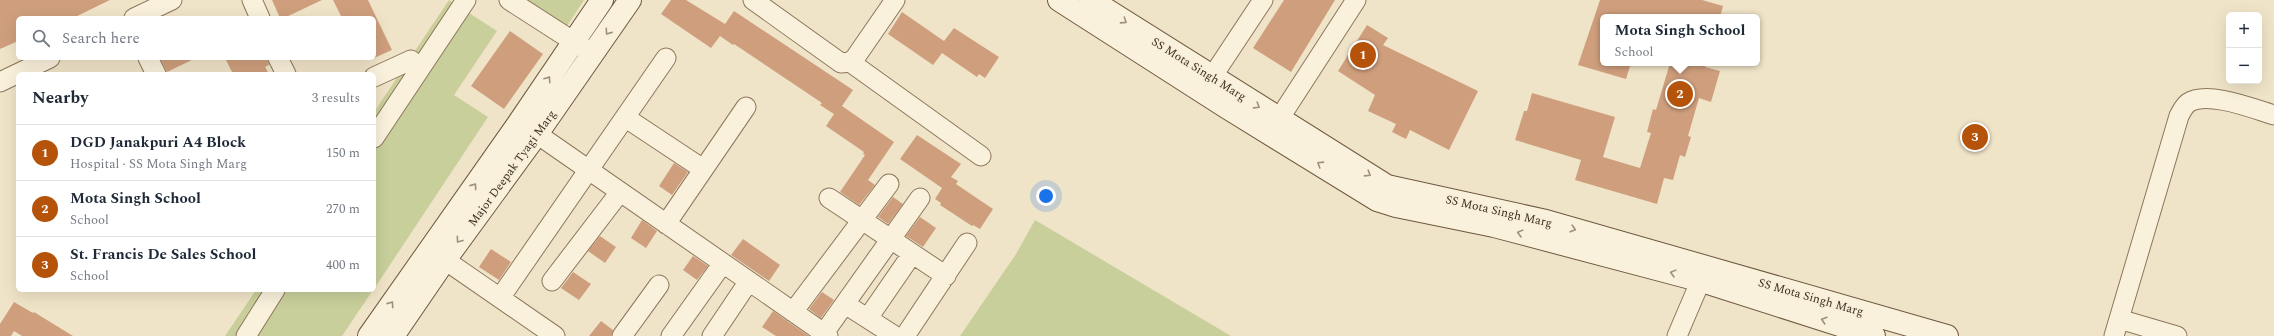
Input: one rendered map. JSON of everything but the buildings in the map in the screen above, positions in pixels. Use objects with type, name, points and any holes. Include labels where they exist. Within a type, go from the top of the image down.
[{"type":"street","points":[[138,16],[172,0]]},
{"type":"street","points":[[252,0],[259,16]]},
{"type":"street","points":[[376,135],[466,0]]},
{"type":"street","points":[[509,0],[593,54]]},
{"type":"street","name":"Major Deepak Tyagi Marg","points":[[369,336],[518,124],[572,41],[602,0]]},
{"type":"street","name":"Major Deepak Tyagi Marg","points":[[393,336],[445,260],[537,134],[630,0]]},
{"type":"street","points":[[753,0],[841,63],[850,62],[855,58],[895,0]]},
{"type":"street","name":"SS Mota Singh Marg","points":[[1059,0],[1092,5],[1212,77],[1387,186],[1546,221],[1704,274],[1852,333],[1874,336]]},
{"type":"street","points":[[1212,77],[1263,0]]},
{"type":"street","points":[[1279,119],[1356,0]]},
{"type":"street","name":"SS Mota Singh Marg","points":[[1092,5],[1378,200],[1396,206],[1494,226],[1704,274],[1910,331],[1947,336]]},
{"type":"street","points":[[500,298],[626,118],[666,58]]},
{"type":"street","points":[[21,72],[46,60]]},
{"type":"street","points":[[149,60],[155,72]]},
{"type":"street","points":[[279,60],[285,72]]},
{"type":"street","points":[[376,76],[411,60]]},
{"type":"street","points":[[850,62],[981,156]]},
{"type":"street","points":[[0,82],[16,74]]},
{"type":"street","points":[[2177,336],[2116,328],[2179,116],[2188,103],[2200,98],[2225,101],[2274,116]]},
{"type":"street","points":[[666,224],[746,107]]},
{"type":"street","points":[[626,118],[703,170]]},
{"type":"street","points":[[537,134],[826,335],[845,304],[920,198]]},
{"type":"street","points":[[793,312],[889,184]]},
{"type":"street","points":[[552,281],[620,192]]},
{"type":"street","points":[[829,198],[946,276]]},
{"type":"street","points":[[905,336],[967,243]]},
{"type":"street","points":[[868,318],[912,254]]},
{"type":"street","points":[[445,260],[555,336]]},
{"type":"street","points":[[671,336],[723,263]]},
{"type":"street","points":[[1677,336],[1704,274]]},
{"type":"street","points":[[712,336],[749,281]]},
{"type":"street","points":[[622,336],[659,285]]},
{"type":"street","points":[[246,336],[274,292]]},
{"type":"street","points":[[845,304],[895,336]]},
{"type":"green space","points":[[449,0],[497,31],[454,95],[488,117],[376,286],[376,109]]},
{"type":"green space","points":[[526,0],[584,0],[567,26]]},
{"type":"green space","points":[[1035,220],[1231,336],[960,336],[1016,254]]},
{"type":"green space","points":[[255,292],[372,292],[342,336],[225,336]]},
{"type":"place","name":"DGD Janakpuri A4 Block","points":[[1363,55]]},
{"type":"place","name":"Mota Singh School","points":[[1680,94]]},
{"type":"place","name":"St. Francis De Sales School","points":[[1975,137]]}]
